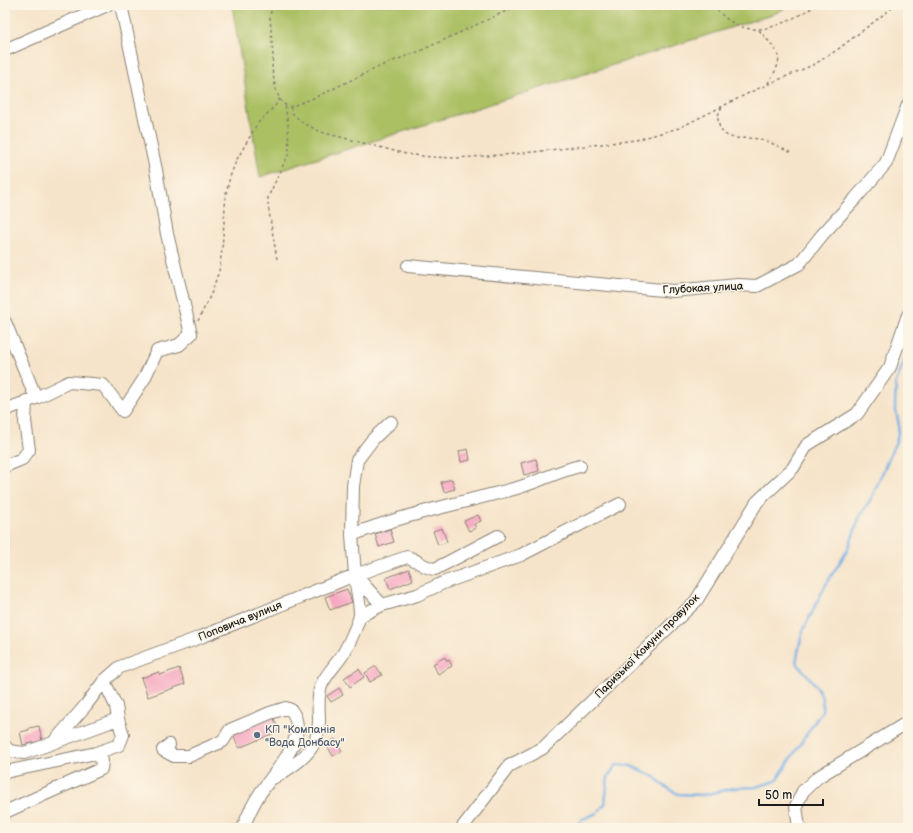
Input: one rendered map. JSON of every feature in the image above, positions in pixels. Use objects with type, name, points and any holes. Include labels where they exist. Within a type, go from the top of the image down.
[{"type":"street","points":[[5,50],[107,5]]},
{"type":"street","points":[[5,410],[69,382],[103,385],[123,411],[144,379],[157,351],[179,345],[191,334],[167,234],[156,170],[122,5]]},
{"type":"street","name":"Глубокая улица","points":[[408,266],[673,291],[738,285],[757,286],[799,264],[822,235],[886,163],[908,104]]},
{"type":"street","name":"Паризької Комуни провулок","points":[[462,828],[509,766],[543,748],[696,601],[757,502],[793,468],[807,445],[857,414],[890,367],[908,315]]},
{"type":"street","points":[[5,322],[31,399],[25,421],[29,450],[22,459],[5,466]]},
{"type":"street","points":[[270,780],[295,766],[314,744],[320,728],[318,697],[320,687],[343,653],[360,616],[354,575],[352,535],[353,486],[357,460],[373,439],[391,422]]},
{"type":"street","points":[[352,535],[395,520],[534,483],[567,469],[580,466]]},
{"type":"street","points":[[360,616],[382,605],[417,595],[521,555],[620,504]]},
{"type":"street","name":"Поповича вулиця","points":[[5,746],[9,751],[24,754],[53,743],[86,705],[104,681],[120,667],[201,637],[354,575],[407,557],[416,559],[426,568],[435,569],[498,536]]},
{"type":"street","points":[[354,575],[382,605]]},
{"type":"street","points":[[5,772],[96,753],[118,745],[122,735],[116,706],[104,681]]},
{"type":"street","points":[[169,745],[163,750],[174,756],[188,756],[223,741],[230,730],[270,713],[286,708],[291,710],[297,721],[297,730],[294,741],[289,753],[260,792],[249,811],[243,828]]},
{"type":"street","points":[[53,743],[118,719]]},
{"type":"street","points":[[799,828],[796,806],[803,791],[818,777],[908,722]]},
{"type":"street","points":[[5,812],[100,769],[102,761],[96,753]]},
{"type":"path","points":[[272,5],[270,17],[273,55],[272,70],[276,91],[282,103],[290,107],[293,114],[303,123],[334,136],[406,154],[456,158],[515,154],[636,140],[679,128],[766,86],[816,64],[895,6]]},
{"type":"path","points":[[290,107],[316,97],[384,64],[420,51],[519,5]]},
{"type":"path","points":[[712,5],[721,15],[732,23],[747,29],[759,30],[786,23],[817,5]]},
{"type":"path","points":[[759,30],[778,52],[779,58],[778,67],[766,86]]},
{"type":"path","points":[[191,334],[212,294],[219,271],[226,193],[236,161],[257,124],[275,106],[280,98]]},
{"type":"path","points":[[277,259],[268,206],[268,197],[289,153],[288,124],[285,104]]},
{"type":"path","points":[[722,107],[718,113],[718,120],[720,128],[724,134],[731,138],[746,137],[763,140],[792,153]]},
{"type":"green space","points":[[232,5],[791,5],[774,14],[260,177]]},
{"type":"building","points":[[468,449],[470,460],[461,462],[459,451]]},
{"type":"building","points":[[536,459],[539,471],[524,475],[521,463]]},
{"type":"building","points":[[452,479],[455,489],[444,492],[441,482]]},
{"type":"building","points":[[478,515],[481,521],[474,524],[476,528],[469,531],[464,521]]},
{"type":"building","points":[[442,528],[447,542],[438,545],[433,531]]},
{"type":"building","points":[[390,529],[394,542],[379,547],[375,534]]},
{"type":"building","points":[[409,569],[413,580],[390,589],[386,578]]},
{"type":"building","points":[[347,589],[352,602],[330,610],[325,597]]},
{"type":"building","points":[[445,657],[447,661],[449,660],[452,666],[438,674],[433,664]]},
{"type":"building","points":[[376,666],[382,675],[370,682],[365,673]]},
{"type":"building","points":[[179,668],[185,684],[148,697],[141,678],[159,672],[160,675]]},
{"type":"building","points":[[359,669],[364,677],[350,687],[344,678]]},
{"type":"building","points":[[339,688],[343,695],[331,702],[327,696]]},
{"type":"building","points":[[273,716],[279,731],[239,748],[232,733]]},
{"type":"building","points":[[39,726],[42,741],[23,745],[20,732]]},
{"type":"building","points":[[335,739],[342,751],[333,756],[326,744]]},
{"type":"waterway","points":[[573,828],[583,819],[597,813],[605,804],[608,777],[616,765],[631,766],[653,776],[666,787],[678,794],[704,795],[733,788],[756,787],[776,781],[822,711],[822,700],[820,693],[815,684],[796,662],[802,633],[825,586],[848,549],[860,516],[872,497],[897,439],[899,425],[895,406],[896,382],[908,352]]},
{"type":"place","name":"КП \"Компанія \"Вода Донбасу\"","points":[[257,735]]}]
